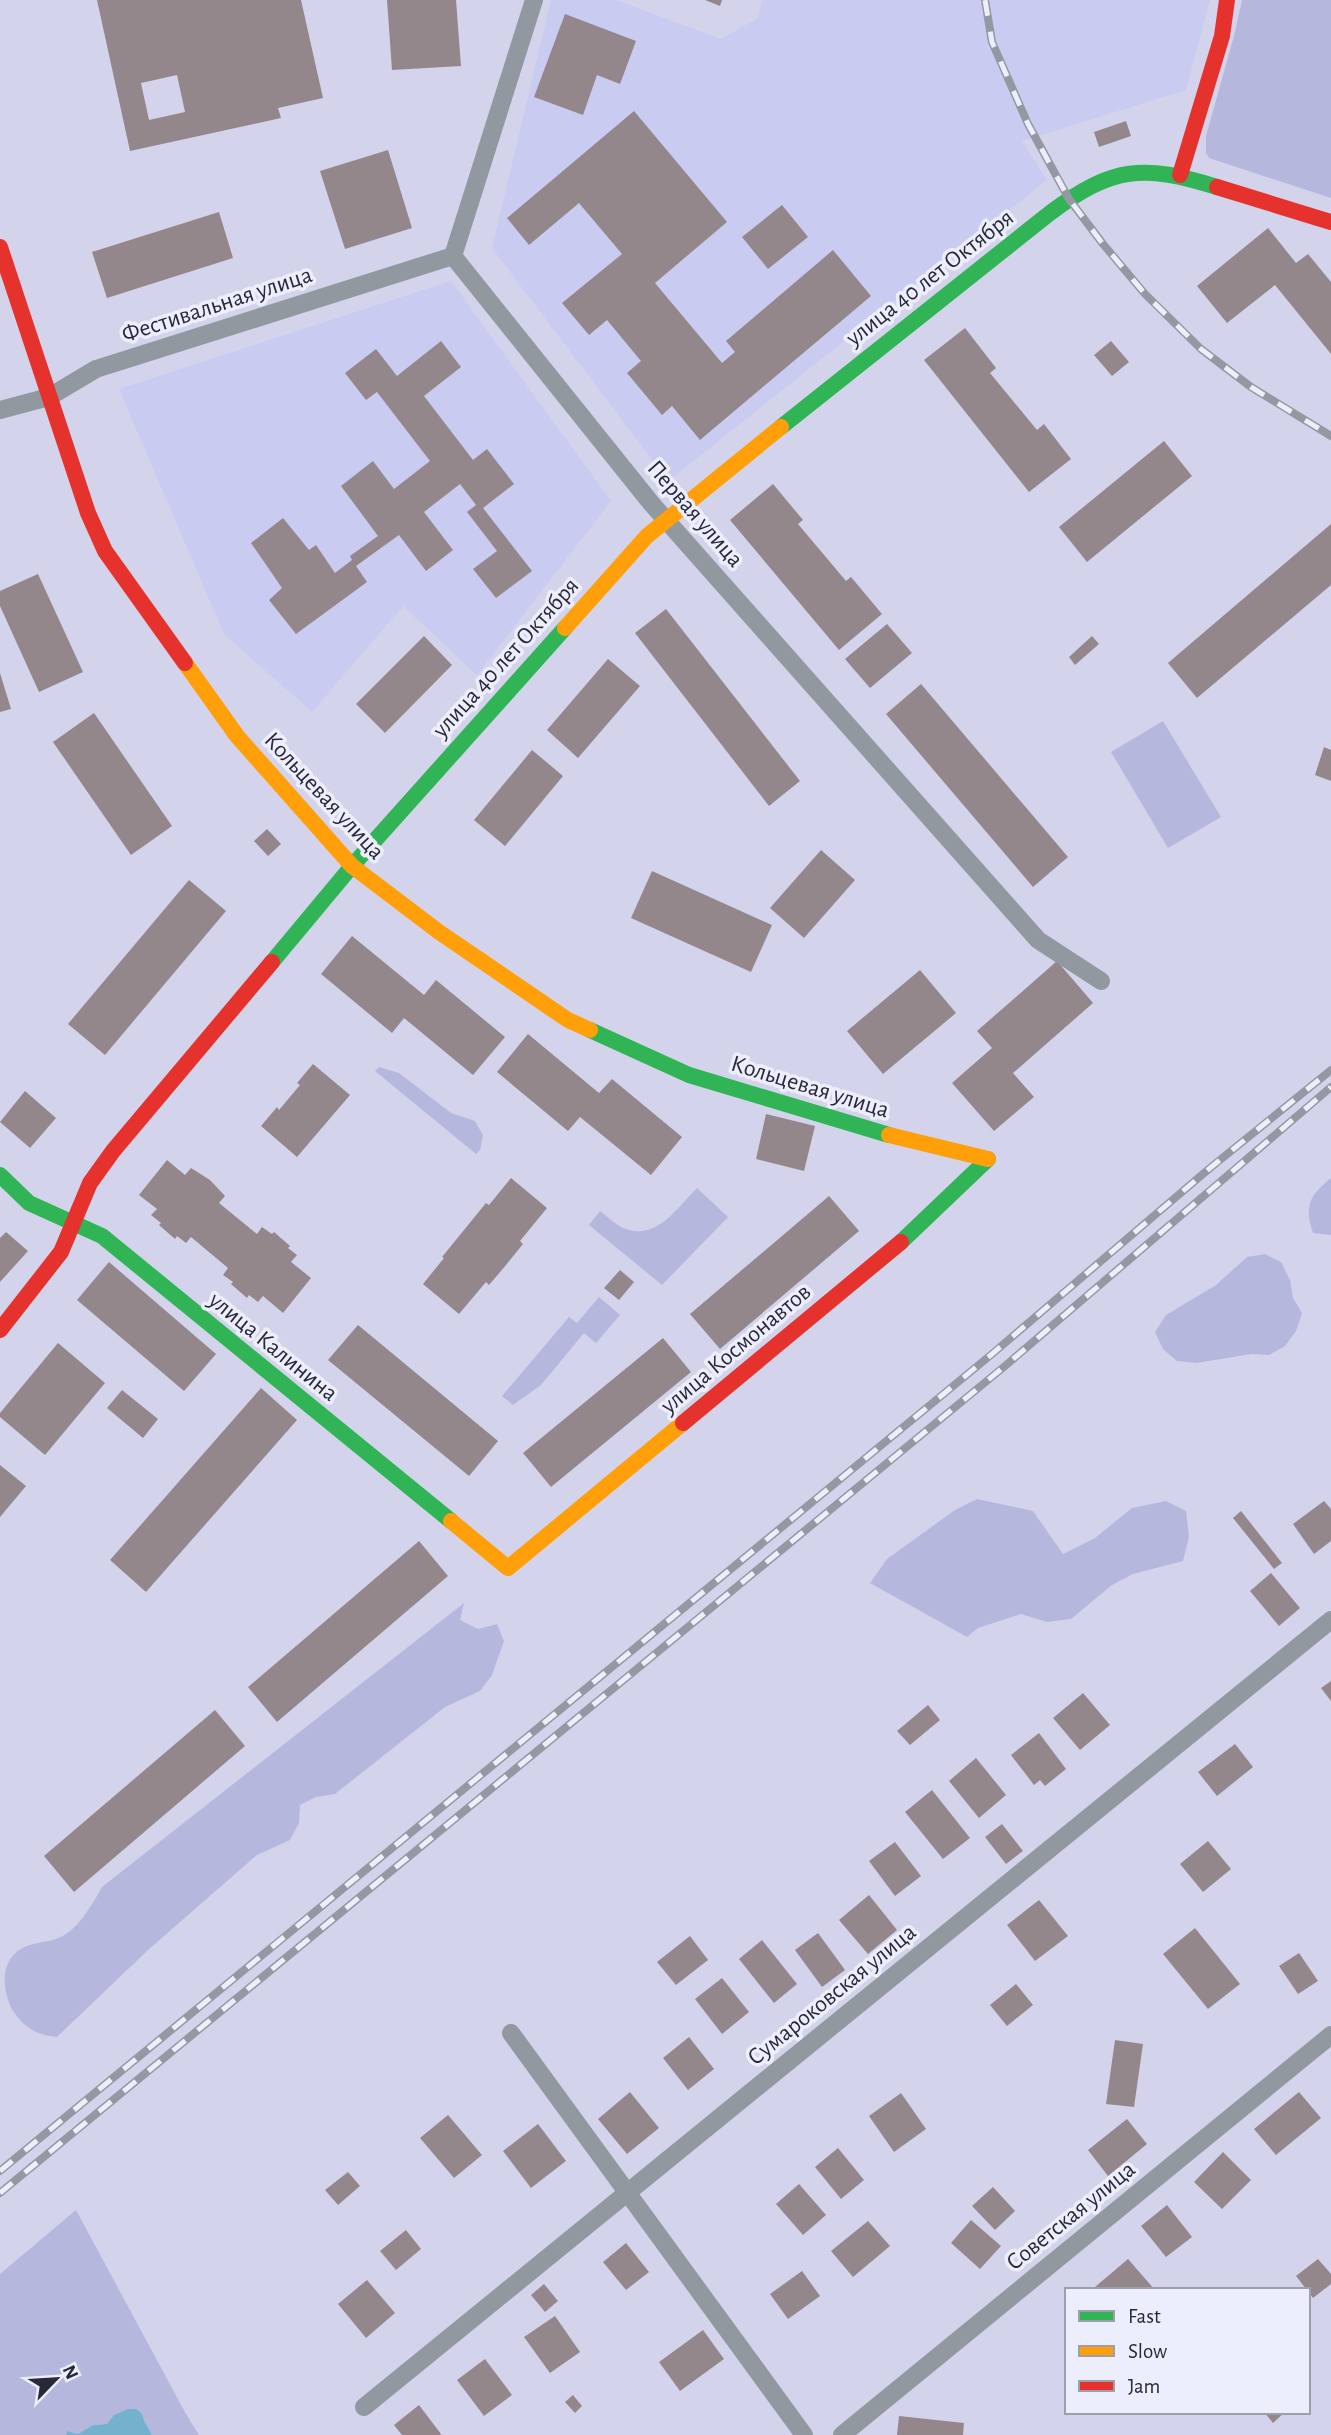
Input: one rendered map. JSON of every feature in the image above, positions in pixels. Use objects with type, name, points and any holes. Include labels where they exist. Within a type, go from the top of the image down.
[{"type":"street","points":[[453,256],[534,0]]},
{"type":"street","points":[[1180,175],[1222,36],[1227,0]]},
{"type":"street","name":"улица 40 лет Октября","points":[[0,1330],[61,1252],[90,1183],[113,1151],[352,866],[516,680],[647,536],[666,519],[1069,199],[1108,177],[1138,172],[1180,175],[1331,222]]},
{"type":"street","name":"Кольцевая улица","points":[[0,247],[88,513],[105,551],[237,736],[352,866],[439,932],[568,1020],[689,1075],[864,1129],[988,1159]]},
{"type":"street","name":"Фестивальная улица","points":[[0,410],[48,397],[96,369],[453,256]]},
{"type":"street","name":"Первая улица","points":[[453,256],[666,519],[1038,940],[1101,981]]},
{"type":"street","name":"улица Космонавтов","points":[[508,1568],[915,1230],[988,1159]]},
{"type":"street","name":"улица Калинина","points":[[0,1175],[29,1203],[102,1236],[508,1568]]},
{"type":"street","name":"Сумароковская улица","points":[[364,2407],[1331,1620]]},
{"type":"street","points":[[511,2033],[804,2435]]},
{"type":"street","name":"Советская улица","points":[[842,2435],[1331,2035]]},
{"type":"shaded area","points":[[551,0],[616,0],[721,39],[758,18],[762,0],[1210,0],[1186,90],[1022,141],[1047,180],[668,481],[492,248]]},
{"type":"shaded area","points":[[1242,0],[1331,0],[1331,198],[1209,158],[1206,153],[1206,136]]},
{"type":"shaded area","points":[[451,281],[611,501],[477,675],[403,606],[312,712],[224,634],[119,389]]},
{"type":"shaded area","points":[[1163,721],[1221,817],[1168,848],[1111,752]]},
{"type":"shaded area","points":[[379,1067],[399,1073],[451,1113],[475,1121],[483,1135],[480,1150],[476,1154],[375,1071]]},
{"type":"shaded area","points":[[1331,1178],[1331,1235],[1313,1233],[1309,1216],[1310,1202]]},
{"type":"shaded area","points":[[697,1188],[728,1217],[662,1285],[589,1225],[600,1211],[623,1228],[635,1231],[656,1227]]},
{"type":"shaded area","points":[[1265,1254],[1281,1262],[1290,1280],[1293,1298],[1302,1313],[1296,1331],[1285,1346],[1269,1355],[1252,1354],[1196,1363],[1177,1361],[1163,1349],[1155,1332],[1166,1315],[1216,1285],[1247,1257]]},
{"type":"shaded area","points":[[599,1297],[620,1315],[596,1343],[584,1333],[541,1385],[513,1405],[502,1396],[569,1317],[577,1323]]},
{"type":"shaded area","points":[[977,1499],[1033,1511],[1063,1554],[1095,1538],[1132,1508],[1166,1501],[1186,1511],[1189,1537],[1183,1561],[1133,1574],[1112,1585],[1071,1619],[1047,1622],[1021,1614],[978,1628],[967,1637],[870,1583],[887,1559],[955,1510]]},
{"type":"shaded area","points":[[464,1603],[460,1620],[478,1629],[497,1624],[504,1641],[492,1675],[480,1691],[445,1707],[335,1794],[316,1797],[300,1805],[299,1823],[290,1840],[257,1855],[148,1950],[57,2037],[32,2030],[22,2022],[9,2002],[5,1982],[8,1964],[20,1949],[66,1934],[77,1925],[102,1887]]},
{"type":"shaded area","points":[[76,2210],[199,2435],[152,2435],[136,2409],[131,2409],[116,2415],[107,2424],[93,2425],[78,2434],[67,2431],[66,2435],[0,2435],[0,2274]]},
{"type":"shaded area","points":[[128,2409],[136,2409],[142,2414],[152,2435],[66,2435],[67,2431],[78,2434],[93,2425],[107,2424],[114,2415]]},
{"type":"building","points":[[97,0],[301,0],[323,98],[278,108],[281,118],[130,151]],"holes":[[[177,75],[185,112],[149,120],[141,83]]]},
{"type":"building","points":[[387,0],[456,0],[461,66],[392,70]]},
{"type":"building","points":[[705,0],[722,0],[720,6]]},
{"type":"building","points":[[565,14],[636,41],[620,84],[597,75],[583,115],[534,97]]},
{"type":"building","points":[[634,111],[727,222],[655,283],[722,363],[735,352],[726,341],[833,250],[871,296],[700,440],[672,406],[662,415],[627,373],[641,361],[607,320],[589,335],[562,303],[622,254],[579,203],[529,245],[507,218]]},
{"type":"building","points":[[1126,121],[1131,136],[1099,147],[1094,132]]},
{"type":"building","points":[[388,150],[412,228],[345,249],[320,171]]},
{"type":"building","points":[[782,205],[808,237],[768,269],[742,237]]},
{"type":"building","points":[[219,212],[233,258],[107,298],[92,252]]},
{"type":"building","points":[[1268,228],[1296,263],[1308,254],[1331,282],[1331,354],[1275,285],[1227,323],[1197,286]]},
{"type":"building","points":[[965,328],[996,368],[990,373],[1037,430],[1044,424],[1071,459],[1029,492],[924,360]]},
{"type":"building","points":[[441,341],[461,367],[424,396],[473,460],[487,449],[514,484],[483,508],[532,571],[496,598],[473,569],[497,551],[467,512],[476,505],[460,484],[424,512],[453,550],[426,571],[399,535],[356,566],[367,582],[296,634],[269,600],[282,588],[251,543],[283,518],[309,550],[316,545],[335,573],[352,560],[350,556],[378,536],[341,486],[373,461],[394,489],[430,461],[377,392],[366,400],[345,373],[376,349],[397,376]]},
{"type":"building","points":[[1111,341],[1129,362],[1112,376],[1094,355]]},
{"type":"building","points":[[1164,441],[1192,476],[1087,562],[1059,527]]},
{"type":"building","points":[[773,484],[803,520],[798,524],[846,581],[851,577],[882,614],[839,650],[730,520]]},
{"type":"building","points":[[1331,524],[1331,585],[1197,698],[1168,663]]},
{"type":"building","points":[[38,574],[83,672],[39,692],[0,606],[0,591]]},
{"type":"building","points":[[666,609],[800,781],[769,806],[635,633]]},
{"type":"building","points":[[887,624],[912,653],[870,688],[845,659]]},
{"type":"building","points":[[424,636],[452,665],[385,733],[356,704]]},
{"type":"building","points":[[1092,636],[1099,644],[1075,665],[1069,657]]},
{"type":"building","points":[[608,659],[640,686],[578,758],[547,730]]},
{"type":"building","points":[[0,673],[11,709],[0,712]]},
{"type":"building","points":[[921,684],[1068,857],[1033,887],[886,714]]},
{"type":"building","points":[[94,713],[172,826],[131,855],[53,742]]},
{"type":"building","points":[[1324,747],[1331,750],[1331,781],[1315,775]]},
{"type":"building","points":[[532,750],[563,776],[505,846],[474,820]]},
{"type":"building","points":[[267,829],[281,844],[268,856],[254,841]]},
{"type":"building","points":[[821,850],[855,880],[804,938],[770,908]]},
{"type":"building","points":[[652,871],[772,925],[751,972],[631,918]]},
{"type":"building","points":[[189,880],[226,911],[105,1055],[68,1024]]},
{"type":"building","points":[[352,936],[424,995],[436,980],[505,1037],[473,1075],[404,1018],[392,1033],[321,974]]},
{"type":"building","points":[[1057,961],[1093,1003],[1013,1073],[1034,1097],[994,1131],[952,1083],[992,1048],[977,1031]]},
{"type":"building","points":[[920,970],[956,1013],[883,1074],[847,1031]]},
{"type":"building","points":[[528,1034],[599,1093],[612,1079],[682,1137],[651,1175],[580,1117],[568,1131],[497,1072]]},
{"type":"building","points":[[313,1064],[350,1095],[297,1157],[261,1126],[300,1085],[297,1083]]},
{"type":"building","points":[[25,1091],[56,1118],[30,1148],[0,1122]]},
{"type":"building","points":[[766,1114],[815,1126],[804,1171],[756,1159]]},
{"type":"building","points":[[167,1160],[185,1175],[191,1168],[210,1180],[225,1196],[219,1203],[257,1234],[262,1227],[272,1234],[274,1232],[297,1255],[291,1262],[311,1278],[283,1313],[263,1296],[258,1302],[249,1295],[247,1298],[223,1275],[228,1268],[191,1237],[186,1243],[177,1236],[175,1239],[151,1215],[157,1209],[139,1195]]},
{"type":"building","points":[[511,1178],[547,1208],[520,1241],[523,1244],[506,1265],[489,1285],[486,1282],[459,1314],[423,1284],[486,1203],[489,1205]]},
{"type":"building","points":[[829,1196],[859,1231],[720,1349],[690,1314]]},
{"type":"building","points":[[6,1232],[28,1251],[0,1282],[0,1238]]},
{"type":"building","points":[[109,1262],[216,1354],[184,1391],[77,1300]]},
{"type":"building","points":[[620,1270],[634,1282],[619,1300],[604,1288]]},
{"type":"building","points":[[358,1325],[498,1441],[469,1476],[328,1360]]},
{"type":"building","points":[[663,1338],[691,1372],[551,1487],[523,1453]]},
{"type":"building","points":[[58,1343],[105,1383],[45,1455],[0,1417],[0,1413]]},
{"type":"building","points":[[261,1388],[297,1420],[146,1592],[110,1560]]},
{"type":"building","points":[[122,1390],[158,1419],[143,1438],[107,1408]]},
{"type":"building","points":[[0,1465],[26,1486],[0,1517]]},
{"type":"building","points":[[1324,1501],[1331,1509],[1331,1541],[1314,1554],[1293,1524]]},
{"type":"building","points":[[1241,1511],[1282,1563],[1274,1569],[1233,1518]]},
{"type":"building","points":[[419,1541],[448,1576],[277,1722],[248,1687]]},
{"type":"building","points":[[1271,1573],[1300,1608],[1279,1626],[1250,1591]]},
{"type":"building","points":[[1331,1681],[1331,1701],[1321,1688]]},
{"type":"building","points":[[1083,1693],[1110,1725],[1080,1750],[1053,1718]]},
{"type":"building","points":[[928,1705],[940,1720],[910,1745],[897,1731]]},
{"type":"building","points":[[215,1710],[245,1746],[74,1892],[44,1856]]},
{"type":"building","points":[[1039,1733],[1066,1769],[1045,1786],[1040,1780],[1034,1785],[1011,1755]]},
{"type":"building","points":[[1235,1744],[1253,1767],[1217,1796],[1198,1772]]},
{"type":"building","points":[[976,1758],[1006,1795],[979,1818],[949,1781]]},
{"type":"building","points":[[932,1790],[970,1838],[943,1859],[905,1812]]},
{"type":"building","points":[[1002,1824],[1023,1851],[1006,1864],[985,1837]]},
{"type":"building","points":[[1208,1841],[1231,1869],[1203,1892],[1180,1864]]},
{"type":"building","points":[[895,1842],[921,1876],[895,1896],[869,1861]]},
{"type":"building","points":[[869,1895],[897,1930],[868,1954],[839,1920]]},
{"type":"building","points":[[1039,1900],[1068,1936],[1035,1961],[1007,1925]]},
{"type":"building","points":[[1195,1928],[1240,1984],[1208,2009],[1163,1954]]},
{"type":"building","points":[[818,1933],[845,1970],[822,1987],[795,1950]]},
{"type":"building","points":[[690,1936],[708,1960],[676,1985],[657,1962]]},
{"type":"building","points":[[762,1940],[797,1984],[774,2003],[739,1959]]},
{"type":"building","points":[[1299,1953],[1318,1981],[1298,1994],[1279,1966]]},
{"type":"building","points":[[722,1978],[749,2012],[722,2034],[695,1999]]},
{"type":"building","points":[[1016,1984],[1033,2005],[1007,2026],[990,2005]]},
{"type":"building","points":[[689,2037],[714,2069],[688,2090],[663,2058]]},
{"type":"building","points":[[1115,2040],[1143,2044],[1134,2107],[1106,2104]]},
{"type":"building","points":[[630,2092],[659,2128],[627,2154],[598,2119]]},
{"type":"building","points":[[1299,2092],[1321,2118],[1276,2155],[1254,2129]]},
{"type":"building","points":[[901,2093],[926,2129],[894,2152],[869,2116]]},
{"type":"building","points":[[448,2115],[482,2155],[454,2178],[420,2138]]},
{"type":"building","points":[[1127,2119],[1147,2144],[1108,2176],[1088,2150]]},
{"type":"building","points":[[538,2124],[566,2161],[531,2188],[503,2151]]},
{"type":"building","points":[[838,2148],[864,2180],[841,2199],[815,2167]]},
{"type":"building","points":[[1223,2152],[1251,2180],[1222,2209],[1194,2182]]},
{"type":"building","points":[[348,2172],[360,2186],[338,2205],[325,2190]]},
{"type":"building","points":[[799,2184],[826,2215],[803,2235],[776,2204]]},
{"type":"building","points":[[993,2187],[1015,2211],[995,2230],[972,2206]]},
{"type":"building","points":[[1167,2205],[1192,2237],[1166,2257],[1141,2226]]},
{"type":"building","points":[[971,2220],[1001,2246],[980,2269],[951,2243]]},
{"type":"building","points":[[868,2221],[890,2246],[853,2277],[831,2251]]},
{"type":"building","points":[[406,2230],[421,2249],[396,2270],[380,2251]]},
{"type":"building","points":[[626,2243],[649,2272],[626,2290],[603,2262]]},
{"type":"building","points":[[1128,2259],[1153,2288],[1096,2288]]},
{"type":"building","points":[[1318,2259],[1331,2274],[1331,2284],[1313,2298],[1310,2288],[1305,2288],[1296,2276]]},
{"type":"building","points":[[802,2271],[820,2296],[788,2319],[770,2294]]},
{"type":"building","points":[[367,2280],[395,2313],[366,2338],[338,2304]]},
{"type":"building","points":[[544,2284],[558,2301],[545,2312],[531,2295]]},
{"type":"building","points":[[555,2316],[580,2352],[550,2373],[524,2337]]},
{"type":"building","points":[[703,2330],[724,2359],[680,2391],[659,2362]]},
{"type":"building","points":[[485,2359],[512,2395],[484,2416],[457,2380]]},
{"type":"building","points":[[573,2395],[582,2406],[575,2413],[565,2402]]},
{"type":"building","points":[[419,2405],[440,2435],[402,2435],[394,2425]]},
{"type":"building","points":[[1266,2414],[1283,2414],[1273,2423]]},
{"type":"building","points":[[899,2416],[964,2423],[963,2435],[897,2435]]},
{"type":"railway","points":[[985,0],[992,42],[1028,124],[1069,199],[1103,244],[1145,294],[1201,349],[1251,387],[1331,436]]},
{"type":"railway","points":[[0,2171],[992,1354],[1210,1168],[1331,1070]]},
{"type":"railway","points":[[0,2193],[1005,1366],[1331,1087]]},
{"type":"traffic: fast","points":[[781,427],[1072,197],[1111,178],[1129,174],[1169,175],[1217,187]]},
{"type":"traffic: fast","points":[[272,962],[352,866],[565,628]]},
{"type":"traffic: fast","points":[[590,1030],[689,1075],[889,1135]]},
{"type":"traffic: fast","points":[[901,1242],[988,1159]]},
{"type":"traffic: fast","points":[[0,1175],[29,1203],[102,1236],[451,1521]]},
{"type":"traffic: slow","points":[[565,628],[647,536],[781,427]]},
{"type":"traffic: slow","points":[[185,663],[237,736],[352,866],[439,932],[568,1020],[590,1030]]},
{"type":"traffic: slow","points":[[889,1135],[988,1159]]},
{"type":"traffic: slow","points":[[451,1521],[508,1568],[683,1423]]},
{"type":"traffic: jam","points":[[1180,175],[1222,36],[1227,0]]},
{"type":"traffic: jam","points":[[1217,187],[1331,222]]},
{"type":"traffic: jam","points":[[0,247],[88,513],[105,551],[185,663]]},
{"type":"traffic: jam","points":[[0,1330],[61,1252],[90,1183],[113,1151],[272,962]]},
{"type":"traffic: jam","points":[[683,1423],[901,1242]]}]
